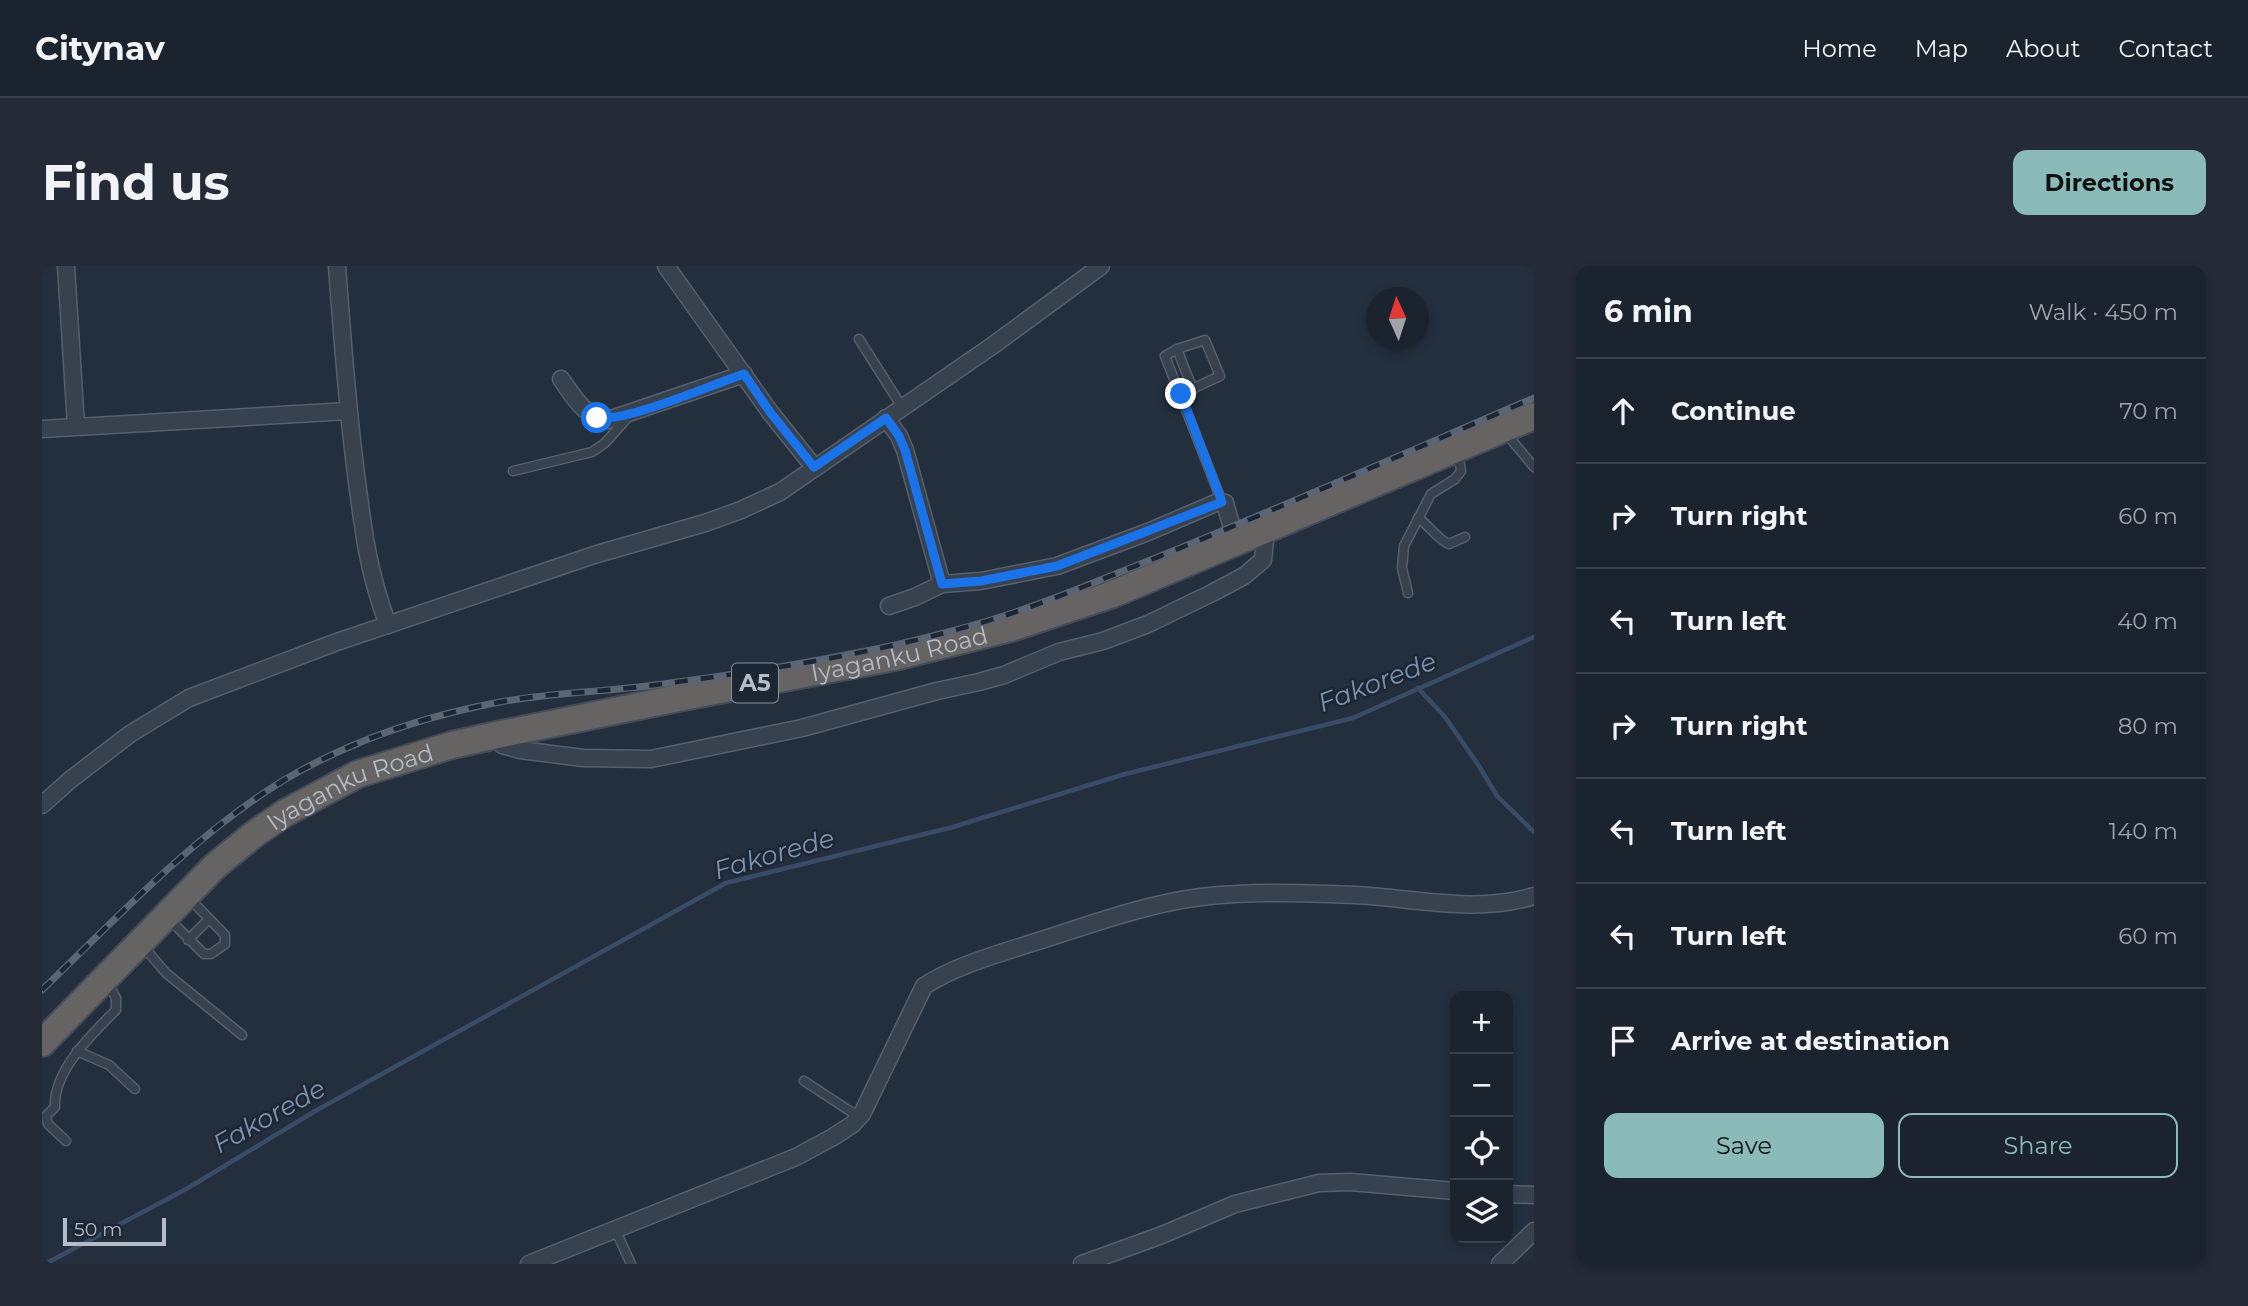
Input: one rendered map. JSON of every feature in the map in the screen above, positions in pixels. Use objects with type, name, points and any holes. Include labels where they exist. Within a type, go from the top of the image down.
[{"type":"highway","name":"Iyaganku Road","points":[[42,1043],[215,866],[253,835],[322,792],[358,774],[404,758],[496,735],[895,657],[1011,628],[1113,594],[1534,416]]},
{"type":"street","points":[[66,266],[76,426]]},
{"type":"street","points":[[337,266],[348,411],[366,553],[375,590],[388,625]]},
{"type":"street","points":[[666,266],[770,412],[814,467]]},
{"type":"street","points":[[42,805],[130,734],[172,707],[206,691],[594,555],[665,536],[741,510],[780,492],[992,346],[1090,269]]},
{"type":"street","points":[[561,379],[578,404],[597,418],[608,420],[744,374]]},
{"type":"street","points":[[42,429],[348,411]]},
{"type":"street","points":[[886,418],[905,450],[942,584]]},
{"type":"street","points":[[496,735],[502,745],[520,750],[583,758],[651,759],[802,728],[1004,675],[1059,652],[1103,641],[1149,624],[1244,576],[1263,560],[1254,535],[1232,528],[1227,507],[1222,502],[1057,566],[981,581],[942,584],[889,606]]},
{"type":"street","points":[[528,1264],[796,1157],[853,1124],[859,1117],[924,986],[942,975],[1007,951],[1093,923],[1198,897],[1257,892],[1295,893],[1495,905],[1534,896]]},
{"type":"street","points":[[1082,1264],[1235,1205],[1320,1184],[1350,1182],[1450,1191]]},
{"type":"street","points":[[1513,1194],[1534,1195]]},
{"type":"street","points":[[1500,1264],[1534,1231]]},
{"type":"lane","points":[[859,339],[902,407]]},
{"type":"lane","points":[[1181,394],[1216,379],[1220,373],[1205,340],[1165,356],[1222,502]]},
{"type":"lane","points":[[1177,349],[1193,390]]},
{"type":"lane","points":[[513,471],[592,452],[605,443],[631,413]]},
{"type":"lane","points":[[1503,429],[1534,467]]},
{"type":"lane","points":[[1408,593],[1404,581],[1404,546],[1431,494],[1455,479],[1461,471],[1457,449]]},
{"type":"lane","points":[[1418,518],[1444,543],[1449,544],[1465,537]]},
{"type":"lane","points":[[166,916],[199,951],[207,955],[225,944],[225,935],[186,895]]},
{"type":"lane","points":[[188,940],[209,919]]},
{"type":"lane","points":[[140,943],[166,973],[242,1035]]},
{"type":"lane","points":[[66,1142],[48,1124],[46,1116],[55,1107],[54,1100],[67,1067],[77,1051],[116,1010],[116,998],[105,977]]},
{"type":"lane","points":[[77,1051],[109,1065],[135,1089]]},
{"type":"lane","points":[[804,1081],[859,1117]]},
{"type":"lane","points":[[615,1229],[631,1264]]},
{"type":"waterway","name":"Fakorede","points":[[45,1264],[188,1188],[317,1110],[726,883],[953,827],[1125,774],[1353,718],[1534,637]]},
{"type":"waterway","points":[[1418,688],[1445,717],[1497,796],[1534,832]]},
{"type":"railway","points":[[42,990],[158,878],[219,826],[284,780],[361,742],[443,715],[500,702],[647,686],[809,662],[930,637],[995,619],[1209,536],[1534,398]]},
{"type":"route","points":[[597,418],[608,420],[744,374],[814,467],[886,418],[905,450],[942,584],[1021,575],[1057,566],[1222,502],[1181,394]]}]
